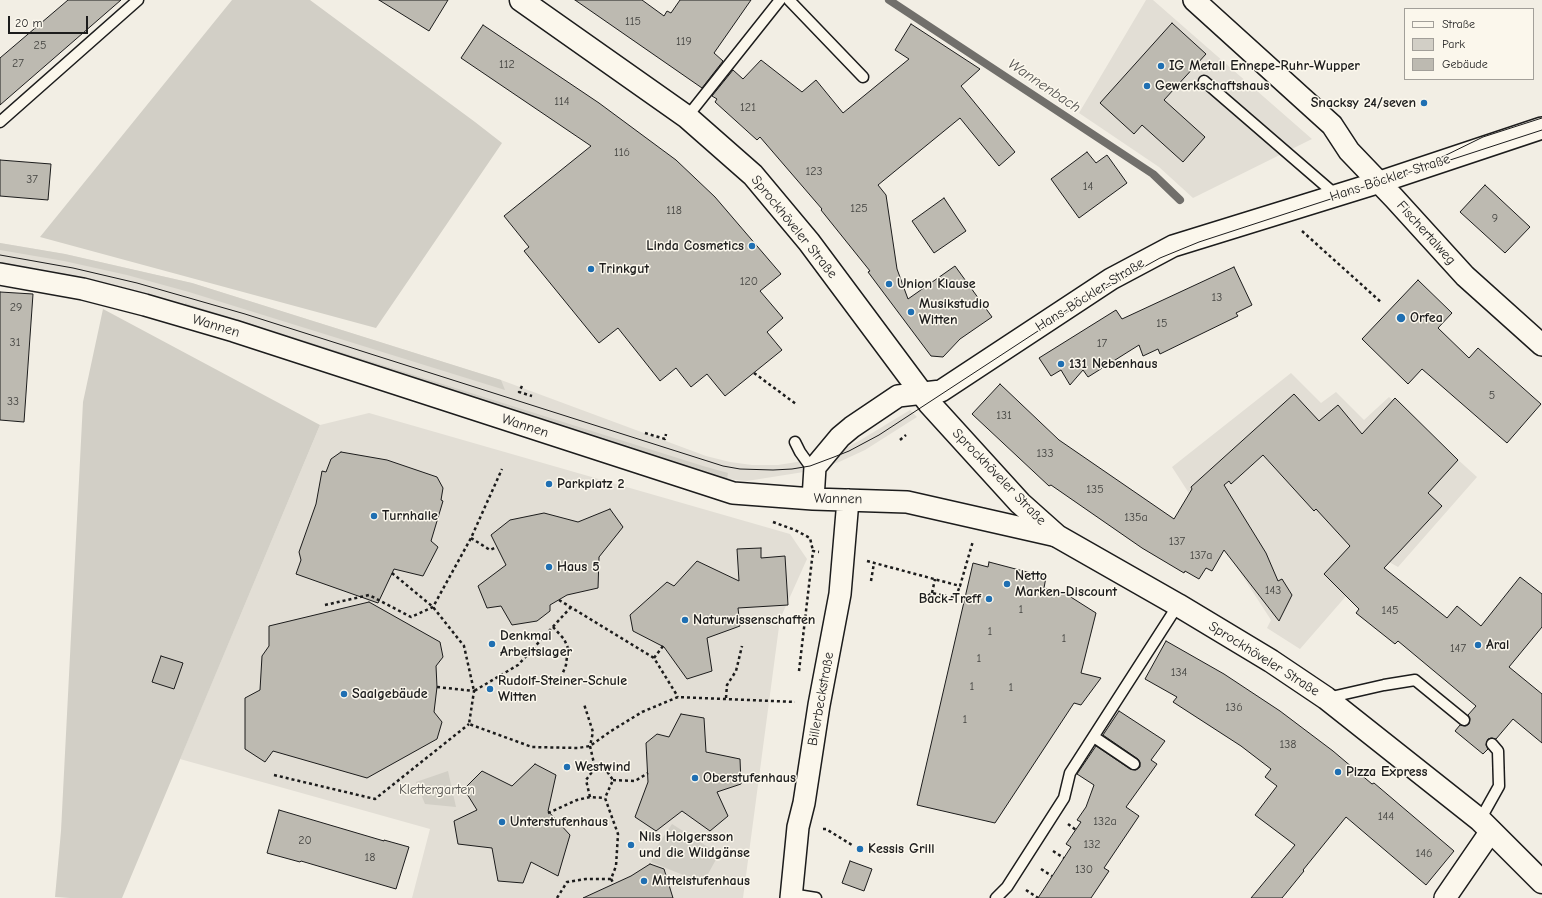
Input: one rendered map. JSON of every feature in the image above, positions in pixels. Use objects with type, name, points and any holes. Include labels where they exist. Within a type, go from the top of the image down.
[{"type":"main road","name":"Sprockhöveler Straße","points":[[521,0],[687,117],[752,175],[809,242],[928,404],[1020,503],[1057,536],[1178,605],[1271,661],[1326,698],[1486,826],[1542,882]]},
{"type":"street","name":"Fischertalweg","points":[[1194,0],[1332,125],[1349,151],[1380,182],[1465,276],[1542,345]]},
{"type":"street","name":"Hans-Böckler-Straße","points":[[815,467],[840,437],[852,427],[898,396],[941,391],[1111,279],[1173,246],[1380,182],[1542,128]]},
{"type":"street","name":"Wannen","points":[[0,274],[83,289],[234,331],[733,493],[813,499],[907,502],[1057,536]]},
{"type":"street","points":[[813,499],[815,467]]},
{"type":"street","name":"Billerbeckstraße","points":[[791,896],[798,827],[804,803],[819,705],[840,594],[848,500]]},
{"type":"street","points":[[1445,898],[1486,826]]},
{"type":"lane","points":[[0,122],[138,0]]},
{"type":"lane","points":[[687,117],[780,0]]},
{"type":"lane","points":[[789,0],[863,77]]},
{"type":"lane","points":[[1204,81],[1336,195]]},
{"type":"lane","points":[[794,442],[810,466],[815,467]]},
{"type":"lane","points":[[996,898],[1007,887],[1064,798],[1070,773],[1178,605]]},
{"type":"lane","points":[[1326,698],[1384,684],[1415,680],[1464,720]]},
{"type":"lane","points":[[1094,737],[1134,764]]},
{"type":"lane","points":[[1486,826],[1499,786],[1498,751],[1492,744]]},
{"type":"lane","points":[[791,896],[816,898]]},
{"type":"path","points":[[1281,212],[1382,303]]},
{"type":"path","points":[[754,373],[796,404]]},
{"type":"path","points":[[522,386],[519,392],[532,396]]},
{"type":"path","points":[[645,433],[665,439],[666,434]]},
{"type":"path","points":[[900,440],[906,435]]},
{"type":"path","points":[[325,605],[369,594],[411,617],[433,607],[471,538],[502,469]]},
{"type":"path","points":[[932,593],[955,598],[980,518]]},
{"type":"path","points":[[471,538],[490,550],[497,547]]},
{"type":"path","points":[[802,639],[813,552],[844,555],[960,586]]},
{"type":"path","points":[[871,581],[874,563]]},
{"type":"path","points":[[274,775],[375,799],[470,724],[474,691],[464,646],[433,607],[392,573]]},
{"type":"path","points":[[923,599],[932,593],[935,579]]},
{"type":"path","points":[[560,600],[654,658],[678,697]]},
{"type":"path","points":[[437,687],[474,691],[518,665],[571,607]]},
{"type":"path","points":[[554,627],[564,639],[568,648],[566,665],[562,675]]},
{"type":"path","points":[[654,658],[663,646]]},
{"type":"path","points":[[726,698],[727,685],[736,671],[742,646]]},
{"type":"path","points":[[470,724],[532,747],[578,748],[590,746],[642,712],[678,697],[788,701],[819,705]]},
{"type":"path","points":[[584,704],[593,732],[590,746],[595,768],[586,780],[590,797]]},
{"type":"path","points":[[595,768],[606,770],[613,780]]},
{"type":"path","points":[[613,780],[635,781],[648,772]]},
{"type":"path","points":[[611,879],[616,866],[618,834],[605,798],[613,780]]},
{"type":"path","points":[[548,813],[577,800],[590,797],[605,798]]},
{"type":"path","points":[[798,827],[826,829],[852,845]]},
{"type":"path","points":[[557,898],[567,882],[586,879],[611,879]]},
{"type":"path","points":[[611,879],[614,884]]},
{"type":"shaded area","points":[[1146,0],[1153,0],[1312,139],[1193,198],[1159,167],[1079,113]]},
{"type":"shaded area","points":[[0,243],[65,254],[192,283],[501,380],[706,456],[730,462],[752,465],[778,465],[803,461],[841,450],[859,441],[910,410],[917,417],[865,450],[839,462],[810,471],[747,481],[727,479],[125,288],[61,275],[0,265]]},
{"type":"shaded area","points":[[1291,373],[1321,403],[1336,392],[1364,420],[1389,397],[1477,477],[1398,567],[1380,557],[1300,649],[1267,628],[1271,620],[1172,467]]},
{"type":"shaded area","name":"Rudolf-Steiner-Schule Witten","points":[[369,413],[790,534],[807,559],[780,619],[743,898],[412,898],[430,829],[180,759],[320,425]]},
{"type":"green space","points":[[232,0],[310,0],[502,143],[376,328],[40,237]]},
{"type":"green space","points":[[0,243],[65,254],[192,283],[501,380],[505,390],[189,292],[127,275],[64,261],[0,250]]},
{"type":"green space","points":[[185,303],[728,473],[727,479],[701,472],[494,404],[185,306]]},
{"type":"green space","points":[[103,309],[320,425],[122,898],[55,897],[61,831],[83,402]]},
{"type":"green space","name":"Klettergarten","points":[[448,771],[456,807],[425,804],[416,782]]},
{"type":"green space","points":[[672,824],[719,854],[703,883],[651,862],[656,848]]},
{"type":"building","points":[[68,0],[121,0],[0,105],[0,58]]},
{"type":"building","points":[[379,0],[448,0],[429,31]]},
{"type":"building","points":[[575,0],[642,0],[664,16],[667,11],[671,13],[680,0],[751,0],[714,53],[723,61],[702,88]]},
{"type":"building","name":"Gewerkschaftshaus","points":[[1172,23],[1206,54],[1164,100],[1205,137],[1183,162],[1142,125],[1134,134],[1100,103]]},
{"type":"building","points":[[911,24],[980,69],[961,86],[1015,152],[999,166],[960,118],[878,185],[886,195],[897,269],[908,299],[955,266],[992,317],[960,339],[943,357],[931,356],[868,272],[870,271],[821,210],[822,209],[760,137],[757,140],[715,102],[717,99],[712,96],[733,70],[743,79],[761,60],[802,92],[816,80],[843,113],[909,59],[895,50]]},
{"type":"building","points":[[483,25],[599,103],[676,160],[715,197],[781,274],[760,291],[783,318],[767,332],[782,350],[725,396],[707,374],[691,387],[676,368],[660,381],[618,328],[599,343],[524,251],[529,247],[504,216],[591,146],[461,58]]},
{"type":"building","points":[[1087,152],[1096,163],[1107,155],[1127,183],[1079,218],[1051,179]]},
{"type":"building","points":[[0,160],[51,164],[48,200],[0,196]]},
{"type":"building","points":[[1485,185],[1530,227],[1505,253],[1460,212]]},
{"type":"building","points":[[944,198],[966,231],[934,253],[912,221]]},
{"type":"building","points":[[1234,267],[1252,305],[1236,313],[1238,316],[1160,354],[1158,349],[1143,356],[1139,345],[1088,377],[1083,370],[1070,385],[1061,370],[1051,376],[1039,358],[1116,310],[1122,319]]},
{"type":"building","points":[[1418,280],[1452,313],[1438,328],[1469,358],[1478,348],[1541,404],[1507,443],[1422,369],[1408,384],[1362,339]]},
{"type":"building","points":[[0,292],[33,294],[24,422],[0,420]]},
{"type":"building","points":[[1000,384],[1059,440],[1174,519],[1192,489],[1191,487],[1294,394],[1319,421],[1338,405],[1362,434],[1395,398],[1458,460],[1428,493],[1442,506],[1384,568],[1447,618],[1457,606],[1481,626],[1520,577],[1542,594],[1542,627],[1509,667],[1542,694],[1542,743],[1513,719],[1496,739],[1488,739],[1486,745],[1488,749],[1483,754],[1455,731],[1460,725],[1466,726],[1469,724],[1470,718],[1468,715],[1476,706],[1398,641],[1395,644],[1356,613],[1359,609],[1324,574],[1350,546],[1316,509],[1314,511],[1263,455],[1231,484],[1229,481],[1224,485],[1266,553],[1278,581],[1282,579],[1292,595],[1279,621],[1224,550],[1212,571],[1206,568],[1199,579],[1185,571],[1184,573],[1142,548],[1051,485],[1049,486],[972,414]]},
{"type":"building","name":"Turnhalle","points":[[341,452],[387,460],[437,477],[443,488],[441,500],[443,501],[431,541],[438,547],[423,576],[394,569],[378,603],[296,574],[301,560],[299,552],[316,504],[322,471],[326,472],[331,459]]},
{"type":"building","name":"Haus 5","points":[[610,509],[623,527],[599,557],[598,588],[567,595],[550,605],[550,611],[537,621],[512,625],[501,606],[487,608],[478,586],[506,565],[491,535],[510,520],[544,513],[578,522]]},
{"type":"building","name":"Naturwissenschaften","points":[[761,548],[761,558],[785,556],[788,605],[738,608],[740,626],[707,638],[712,671],[687,679],[664,647],[633,631],[630,615],[667,582],[674,586],[697,561],[739,581],[737,549]]},
{"type":"building","points":[[989,562],[1046,577],[1044,588],[1066,594],[1096,613],[1081,673],[1101,678],[1081,705],[1074,703],[995,823],[917,805],[973,563],[988,567]]},
{"type":"building","name":"Saalgebäude","points":[[369,602],[440,642],[443,657],[436,666],[437,687],[434,712],[442,722],[437,739],[367,778],[273,751],[265,762],[245,749],[245,698],[260,690],[262,656],[269,646],[269,626]]},
{"type":"building","points":[[1166,641],[1224,674],[1280,711],[1333,751],[1372,784],[1374,783],[1454,851],[1426,885],[1346,817],[1282,898],[1251,898],[1295,845],[1255,815],[1277,786],[1265,777],[1271,769],[1241,746],[1173,702],[1177,697],[1145,679]]},
{"type":"building","points":[[161,656],[183,663],[174,689],[152,682]]},
{"type":"building","points":[[1119,711],[1165,741],[1151,760],[1157,764],[1126,807],[1139,816],[1104,868],[1109,871],[1091,898],[1038,898],[1071,847],[1066,844],[1081,822],[1077,820],[1086,807],[1094,785],[1077,774],[1096,746],[1130,769],[1136,770],[1140,767],[1140,762],[1138,759],[1103,735]]},
{"type":"building","name":"Oberstufenhaus","points":[[681,714],[704,718],[706,752],[740,759],[741,784],[717,792],[728,816],[710,831],[682,811],[656,831],[635,817],[648,782],[646,743],[657,734],[669,737]]},
{"type":"building","name":"Unterstufenhaus","points":[[535,764],[556,775],[548,811],[570,835],[558,876],[531,862],[523,883],[498,881],[492,848],[458,844],[454,821],[477,810],[464,789],[482,771],[512,786]]},
{"type":"building","points":[[279,810],[409,847],[396,889],[301,861],[300,862],[267,853]]},
{"type":"building","points":[[850,861],[872,869],[864,891],[842,883]]},
{"type":"building","name":"Mittelstufenhaus","points":[[650,864],[664,869],[673,898],[583,898],[631,876]]},
{"type":"waterway","name":"Wannenbach","points":[[889,0],[1153,174],[1180,200]]},
{"type":"tram line","points":[[1434,161],[1483,137],[1542,118]]},
{"type":"tram line","points":[[0,255],[73,268],[137,283],[245,314],[723,466],[740,469],[792,469],[810,466],[834,457],[879,435],[1093,295],[1160,258],[1199,242],[1542,130]]},
{"type":"place","name":"IG Metall Ennepe-Ruhr-Wupper","points":[[1161,66]]},
{"type":"place","name":"Gewerkschaftshaus","points":[[1147,86]]},
{"type":"place","name":"Snacksy 24/seven","points":[[1424,103]]},
{"type":"place","name":"Linda Cosmetics","points":[[752,246]]},
{"type":"place","name":"Trinkgut","points":[[591,269]]},
{"type":"place","name":"Union Klause","points":[[889,284]]},
{"type":"place","name":"Musikstudio Witten","points":[[911,312]]},
{"type":"place","name":"Orfea","points":[[1401,318]]},
{"type":"place","name":"131 Nebenhaus","points":[[1061,364]]},
{"type":"place","name":"Parkplatz 2","points":[[549,484]]},
{"type":"place","name":"Turnhalle","points":[[374,516]]},
{"type":"place","name":"Haus 5","points":[[549,567]]},
{"type":"place","name":"Netto Marken-Discount","points":[[1007,584]]},
{"type":"place","name":"Back-Treff","points":[[989,599]]},
{"type":"place","name":"Naturwissenschaften","points":[[685,620]]},
{"type":"place","name":"Denkmal Arbeitslager","points":[[492,644]]},
{"type":"place","name":"Aral","points":[[1478,645]]},
{"type":"place","name":"Rudolf-Steiner-Schule Witten","points":[[490,689]]},
{"type":"place","name":"Saalgebäude","points":[[344,694]]},
{"type":"place","name":"Westwind","points":[[567,767]]},
{"type":"place","name":"Pizza Express","points":[[1338,772]]},
{"type":"place","name":"Oberstufenhaus","points":[[695,778]]},
{"type":"place","name":"Unterstufenhaus","points":[[502,822]]},
{"type":"place","name":"Nils Holgersson und die Wildgänse","points":[[631,845]]},
{"type":"place","name":"Kessis Grill","points":[[860,849]]},
{"type":"place","name":"Mittelstufenhaus","points":[[644,881]]}]
